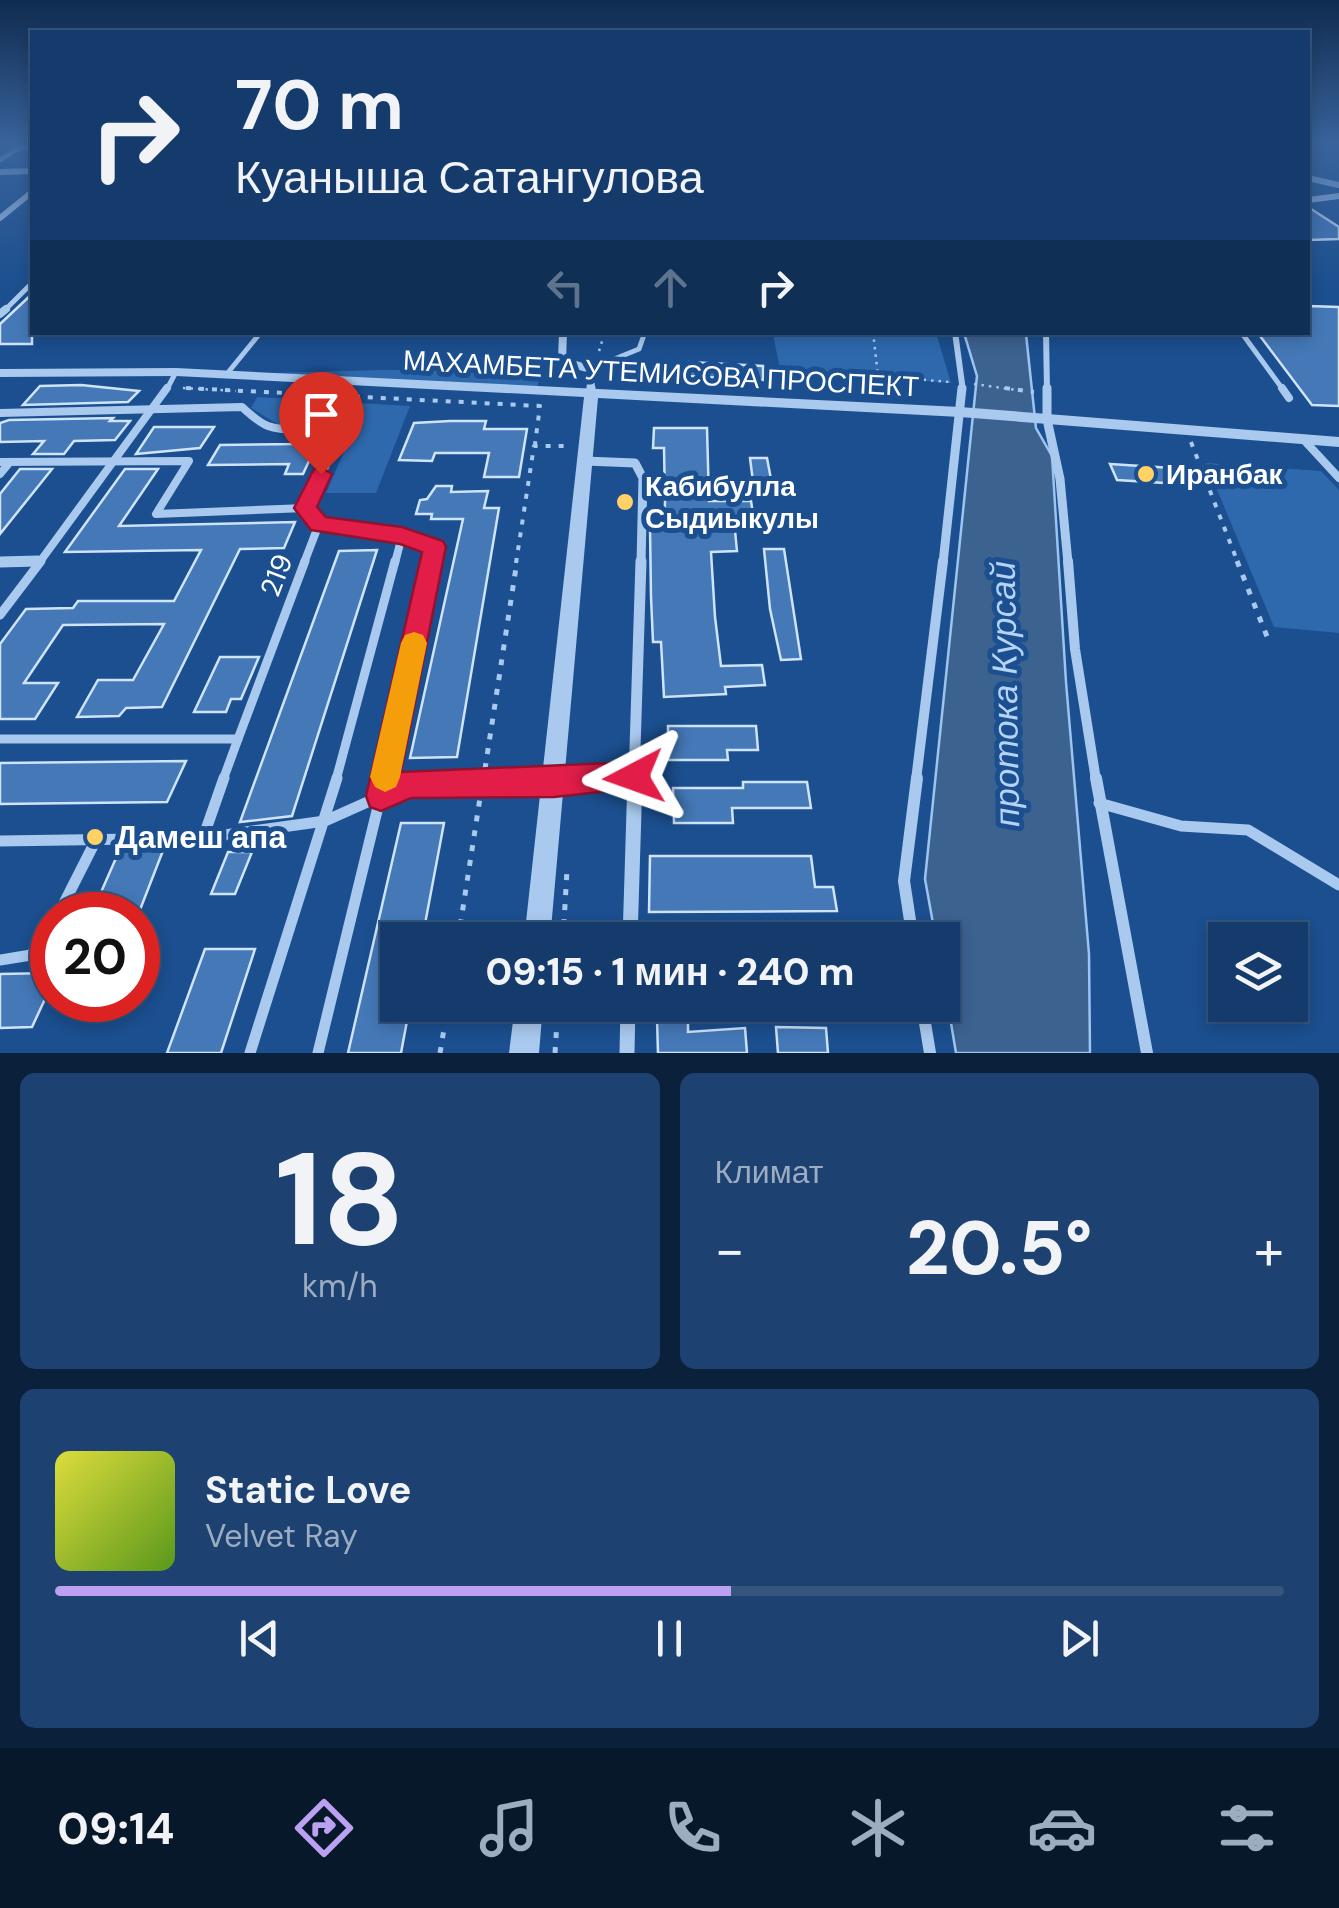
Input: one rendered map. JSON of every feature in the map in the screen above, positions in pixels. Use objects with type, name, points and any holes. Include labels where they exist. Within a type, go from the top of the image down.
[{"type":"street","points":[[0,218],[30,194]]},
{"type":"street","points":[[1310,200],[1338,197]]},
{"type":"street","points":[[538,922],[592,396],[590,369],[562,361],[563,335]]},
{"type":"street","points":[[910,922],[904,881],[963,383],[955,335]]},
{"type":"street","points":[[1046,335],[1047,420],[1058,457],[1074,644],[1099,803],[1147,1053]]},
{"type":"street","name":"МАХАМБЕТА УТЕМИСОВА ПРОСПЕКТ","points":[[0,374],[172,380],[226,375],[960,412],[1339,442]]},
{"type":"street","points":[[586,454],[634,463],[643,478],[630,922]]},
{"type":"street","points":[[0,562],[38,562]]},
{"type":"street","points":[[524,1053],[527,1022]]},
{"type":"street","points":[[627,1053],[628,1022]]},
{"type":"street","points":[[925,1022],[930,1053]]},
{"type":"lane","points":[[2,310],[30,285]]},
{"type":"lane","points":[[226,375],[259,335]]},
{"type":"lane","points":[[590,369],[639,350],[644,335]]},
{"type":"lane","points":[[1243,335],[1289,398]]},
{"type":"lane","points":[[0,614],[158,406],[172,380]]},
{"type":"lane","points":[[0,413],[158,406],[242,408],[269,427],[328,432],[337,442],[306,508]]},
{"type":"lane","points":[[1302,439],[1339,478]]},
{"type":"lane","points":[[0,462],[190,461],[156,514],[306,508]]},
{"type":"lane","points":[[0,474],[10,462]]},
{"type":"lane","points":[[306,508],[319,524],[402,536],[434,547],[381,796],[318,1053]]},
{"type":"lane","name":"219","points":[[203,838],[319,524]]},
{"type":"lane","points":[[250,1053],[326,820],[402,536]]},
{"type":"lane","points":[[0,739],[238,739]]},
{"type":"lane","points":[[0,841],[203,838],[326,820],[410,783],[554,783],[634,777]]},
{"type":"lane","points":[[1099,803],[1181,826],[1248,830],[1339,885]]},
{"type":"lane","points":[[70,892],[98,838]]},
{"type":"lane","points":[[0,960],[30,955]]},
{"type":"path","points":[[590,369],[604,335]]},
{"type":"path","points":[[872,335],[878,376],[1044,392]]},
{"type":"path","points":[[172,380],[540,406],[461,922]]},
{"type":"path","points":[[1185,428],[1268,639]]},
{"type":"path","points":[[534,446],[586,454]]},
{"type":"path","points":[[440,1053],[445,1022]]},
{"type":"path","points":[[555,1053],[557,1022]]},
{"type":"shaded area","points":[[773,335],[937,335],[951,383],[780,370]]},
{"type":"shaded area","points":[[542,371],[537,388],[240,374]]},
{"type":"shaded area","points":[[257,397],[410,406],[376,493],[326,493],[354,429],[279,425],[251,408]]},
{"type":"shaded area","points":[[1206,463],[1321,471],[1339,490],[1339,633],[1274,627]]},
{"type":"water","name":"протока Курсай","points":[[965,335],[1026,335],[1036,428],[1052,456],[1089,954],[1090,1053],[956,1053],[951,1022],[960,1022],[960,922],[933,922],[925,879],[977,376]]},
{"type":"building","points":[[1310,208],[1339,227],[1339,239],[1310,240]]},
{"type":"building","points":[[30,296],[32,344],[0,344],[0,324]]},
{"type":"building","points":[[1310,306],[1339,307],[1339,406],[1312,405],[1259,335],[1310,335]]},
{"type":"building","points":[[689,362],[763,366],[763,380],[688,376]]},
{"type":"building","points":[[81,385],[139,391],[128,402],[23,405],[40,386]]},
{"type":"building","points":[[113,418],[110,421],[130,421],[115,440],[74,441],[64,454],[33,454],[44,441],[0,442],[0,423],[9,420]]},
{"type":"building","points":[[486,421],[484,429],[527,429],[519,477],[484,477],[489,453],[435,453],[432,461],[399,460],[414,423]]},
{"type":"building","points":[[154,427],[214,427],[200,448],[136,454]]},
{"type":"building","points":[[654,428],[707,428],[709,501],[751,501],[754,520],[734,520],[737,551],[711,552],[715,617],[721,666],[762,665],[765,685],[725,687],[726,694],[664,697],[661,642],[653,642],[651,597],[650,528],[664,528],[665,502],[664,448],[653,448]]},
{"type":"building","points":[[323,441],[315,461],[309,461],[303,474],[285,474],[289,464],[208,465],[220,445]]},
{"type":"building","points":[[750,458],[767,458],[773,490],[754,490]]},
{"type":"building","points":[[1110,464],[1188,469],[1198,485],[1117,480]]},
{"type":"building","points":[[20,469],[52,469],[0,534],[0,494]]},
{"type":"building","points":[[125,469],[158,469],[119,526],[295,522],[284,548],[240,549],[162,707],[126,708],[119,716],[77,717],[98,680],[133,680],[164,624],[63,625],[24,683],[58,683],[35,719],[0,719],[0,644],[26,609],[73,608],[78,601],[174,601],[201,550],[65,552]]},
{"type":"building","points":[[436,486],[452,486],[451,492],[488,491],[484,508],[499,508],[457,757],[410,758],[463,519],[431,519],[432,514],[416,514],[420,500],[427,499]]},
{"type":"building","points":[[764,549],[784,549],[801,659],[781,660],[770,609]]},
{"type":"building","points":[[377,550],[292,816],[240,822],[339,551]]},
{"type":"building","points":[[220,657],[259,657],[241,699],[231,699],[226,712],[194,712]]},
{"type":"building","points":[[668,726],[756,726],[758,750],[727,750],[728,760],[668,760]]},
{"type":"building","points":[[186,761],[167,802],[0,804],[0,763]]},
{"type":"building","points":[[743,782],[807,782],[811,808],[732,808],[733,823],[674,823],[673,788],[743,788]]},
{"type":"building","points":[[401,823],[444,823],[425,922],[380,922],[380,1022],[407,1022],[401,1053],[348,1053]]},
{"type":"building","points":[[164,848],[147,892],[101,892],[120,849]]},
{"type":"building","points":[[228,852],[252,852],[235,894],[211,894]]},
{"type":"building","points":[[650,856],[811,856],[815,887],[833,887],[837,911],[649,912]]},
{"type":"building","points":[[205,949],[255,949],[221,1053],[167,1053]]},
{"type":"building","points":[[30,973],[32,1027],[0,1028],[0,974]]},
{"type":"building","points":[[657,1022],[688,1022],[688,1032],[745,1028],[747,1053],[658,1053]]},
{"type":"building","points":[[776,1027],[826,1028],[828,1053],[778,1053]]},
{"type":"slow traffic","points":[[385,777],[414,643]]},
{"type":"place","name":"Иранбак","points":[[1146,474]]},
{"type":"place","name":"Кабибулла Сыдиыкулы","points":[[625,502]]},
{"type":"place","name":"Дамеш апа","points":[[95,837]]},
{"type":"route","points":[[321,474],[306,508],[319,524],[402,536],[434,547],[381,796],[410,783],[554,783],[634,777]]}]
